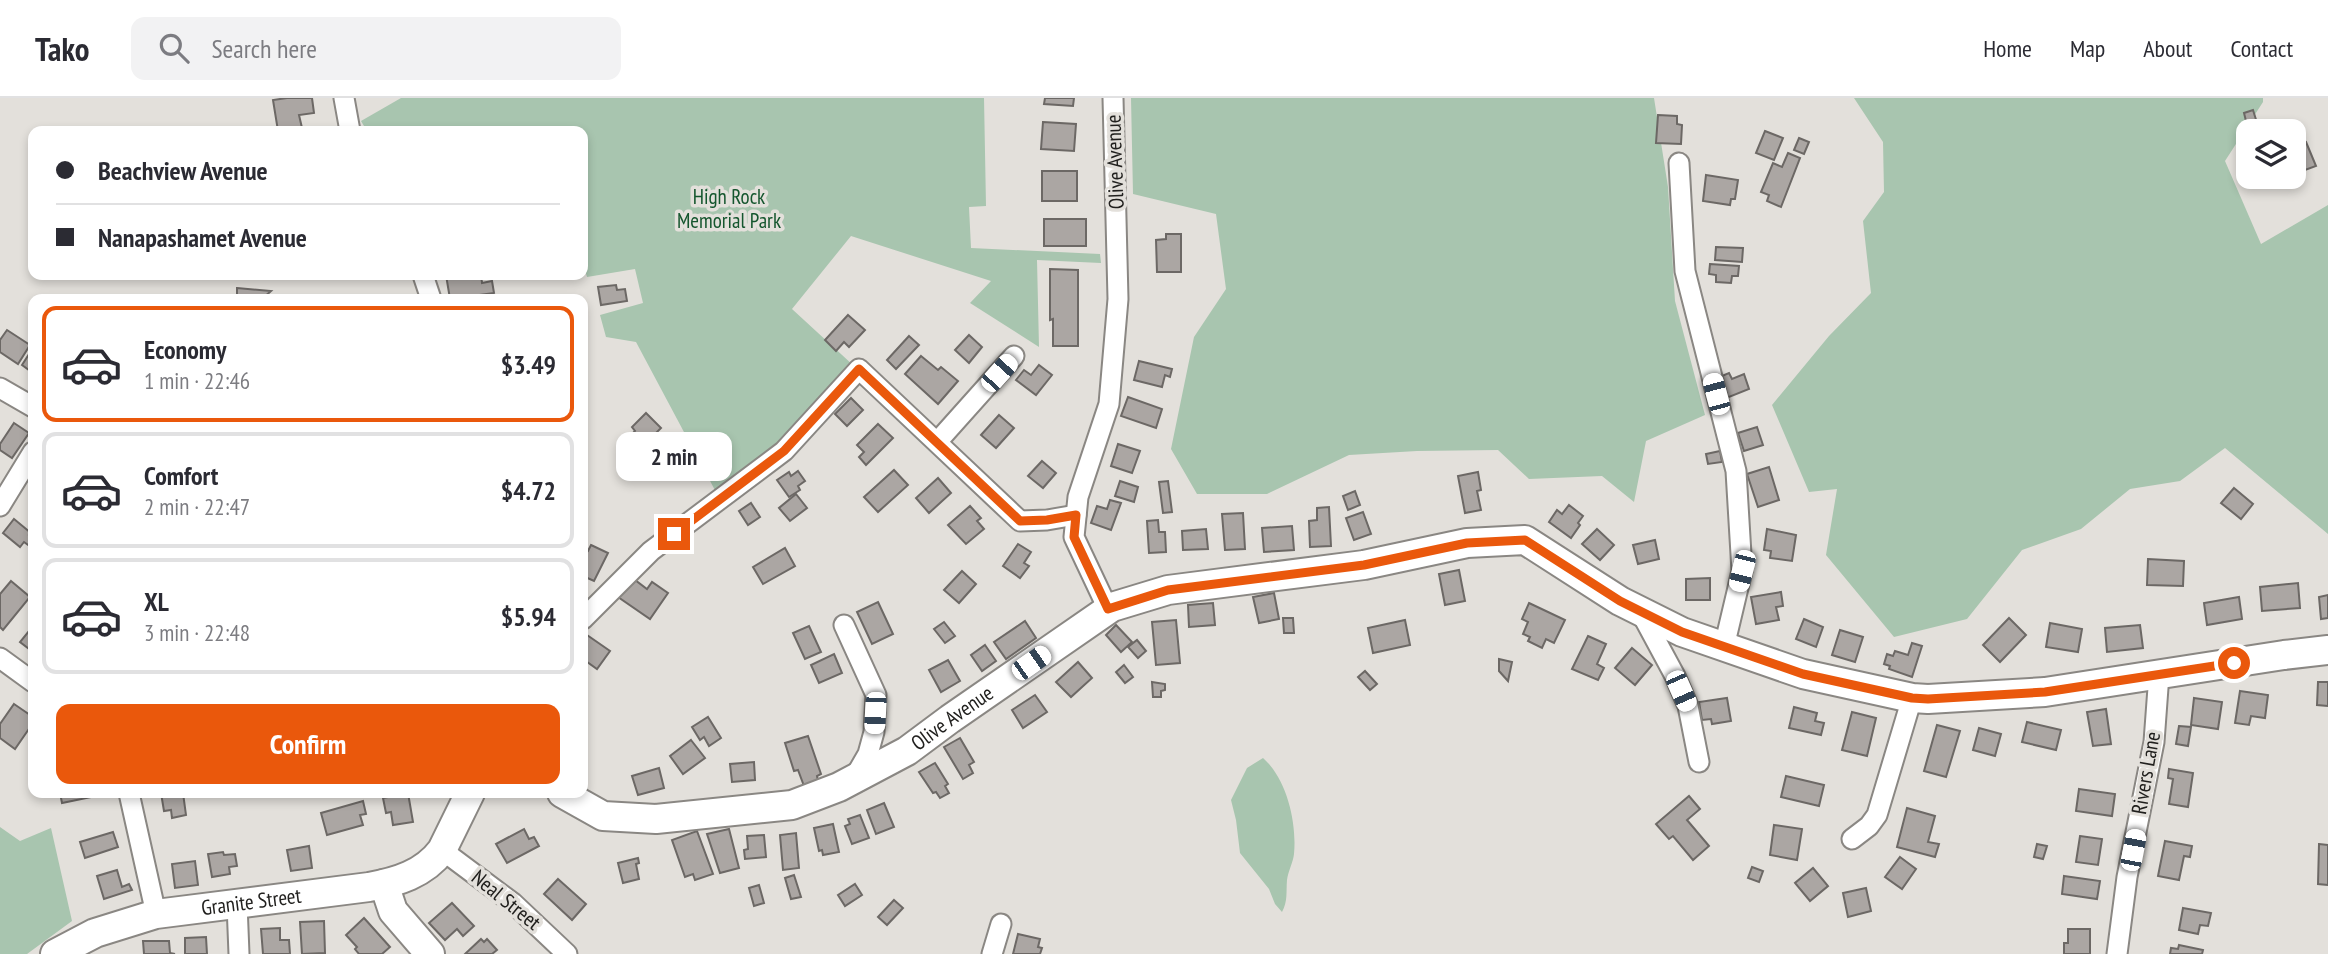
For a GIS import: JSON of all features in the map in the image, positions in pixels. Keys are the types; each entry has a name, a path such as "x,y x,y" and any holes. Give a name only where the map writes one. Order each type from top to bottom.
{"street":[{"path":"344,98 349,126"},
{"name":"Olive Avenue","path":"571,798 603,816 656,819 792,804 853,780 907,751 1108,609 1074,537 1078,497 1109,404 1118,299 1113,98"},
{"path":"1679,163 1685,271 1736,471 1742,571 1724,647"},
{"path":"938,441 1014,356"},
{"path":"588,614 651,551 784,451 859,369 1020,521 1076,515"},
{"path":"0,388 28,404"},
{"path":"0,506 28,462"},
{"path":"1108,609 1168,590 1364,565 1467,543 1525,540 1620,601 1682,632 1803,674 1912,698 2045,692 2328,650"},
{"path":"1640,611 1688,706 1699,762"},
{"path":"844,625 876,695 874,732 868,754 853,780"},
{"path":"0,658 28,678"},
{"name":"Rivers Lane","path":"2117,954 2127,877 2154,743 2159,674"},
{"path":"1852,839 1869,826 1877,815 1912,698"},
{"path":"130,798 156,914"},
{"path":"442,850 468,798"},
{"name":"Granite Street","path":"55,954 95,933 156,914 384,884 419,872 442,850"},
{"name":"Neal Street","path":"442,850 513,903 567,954"},
{"path":"384,884 398,918 430,954"},
{"path":"237,904 239,954"},
{"path":"992,954 1001,924"}],"green space":[{"name":"High Rock Memorial Park","path":"401,98 984,98 986,206 969,207 971,248 1100,254 1101,263 1037,260 1039,347 970,303 991,281 851,236 792,309 854,366 776,447 717,494 636,342 606,337 600,315 643,303 635,269 588,277 588,126 364,126 361,121"},
{"path":"1131,98 1654,98 1668,187 1675,301 1705,415 1646,441 1634,502 1602,476 1529,479 1498,450 1349,455 1267,494 1197,494 1171,449 1194,337 1226,289 1216,214 1133,194"},
{"path":"1854,98 2263,98 2252,119 2236,119 2236,144 2225,161 2261,244 2328,205 2328,534 2225,448 2180,481 2130,489 2081,529 2022,550 1967,619 1894,637 1826,555 1837,489 1809,492 1772,405 1829,336 1871,293 1863,221 1884,192 1883,142"},
{"path":"1263,758 1284,789 1294,829 1294,854 1282,912 1275,904 1269,889 1240,853 1231,800 1247,768"},
{"path":"0,827 20,841 51,828 72,921 27,954 0,954"}],"building":[{"path":"312,98 314,113 299,115 302,126 277,126 273,100"},
{"path":"1045,98 1074,98 1073,106 1044,104"},
{"path":"2253,110 2256,119 2246,119 2244,113"},
{"path":"1658,115 1677,116 1677,124 1682,125 1681,144 1656,143"},
{"path":"1043,122 1076,124 1074,151 1041,149"},
{"path":"1765,131 1783,138 1774,160 1756,153"},
{"path":"1799,138 1809,142 1804,154 1794,150"},
{"path":"2306,142 2316,166 2306,170"},
{"path":"1788,153 1800,158 1781,207 1767,201 1769,195 1761,192 1773,163 1782,167"},
{"path":"1042,171 1077,171 1077,201 1042,201"},
{"path":"1706,175 1738,180 1735,199 1731,199 1730,205 1703,201"},
{"path":"1044,219 1086,219 1086,246 1044,246"},
{"path":"1166,234 1181,234 1181,272 1157,272 1156,240 1166,239"},
{"path":"1716,247 1743,248 1742,262 1715,260"},
{"path":"1710,264 1739,266 1738,276 1732,276 1731,283 1716,282 1716,275 1709,274"},
{"path":"1050,269 1078,270 1078,346 1053,346"},
{"path":"447,280 482,280 482,283 492,281 494,293 487,294 449,294"},
{"path":"616,285 617,290 625,289 627,301 601,305 598,287"},
{"path":"237,288 271,291 268,294 237,294"},
{"path":"848,315 865,330 849,347 844,342 836,351 825,340"},
{"path":"7,330 28,344 18,364 0,352 0,340"},
{"path":"969,335 982,347 969,363 955,350"},
{"path":"909,336 919,345 896,369 887,360"},
{"path":"28,356 28,369 22,365"},
{"path":"921,356 958,381 938,404 905,374"},
{"path":"1139,361 1172,369 1170,377 1165,375 1162,387 1134,380"},
{"path":"1039,365 1052,375 1036,395 1016,380 1024,370 1031,375"},
{"path":"1729,373 1732,379 1744,374 1749,389 1724,399 1717,378"},
{"path":"1128,397 1162,409 1156,428 1121,416"},
{"path":"851,398 863,410 847,426 835,414"},
{"path":"646,413 661,428 657,432 662,437 637,462 621,445 635,431 632,427"},
{"path":"999,415 1014,428 996,448 981,435"},
{"path":"14,423 28,432 12,458 0,450 0,444"},
{"path":"878,424 893,438 866,465 859,457 864,452 857,445"},
{"path":"1757,427 1763,445 1744,451 1738,433"},
{"path":"1118,444 1140,451 1132,473 1111,466"},
{"path":"1720,451 1722,462 1708,464 1706,454"},
{"path":"1042,461 1056,473 1043,488 1028,476"},
{"path":"1769,467 1779,500 1758,507 1747,474"},
{"path":"894,470 908,485 878,512 864,497"},
{"path":"798,471 805,481 798,486 800,490 789,497 777,480 789,472 791,476"},
{"path":"1478,472 1481,490 1477,491 1481,510 1465,513 1458,476"},
{"path":"938,478 951,493 929,513 916,498"},
{"path":"1120,481 1138,487 1134,502 1115,496"},
{"path":"1168,481 1172,512 1163,513 1159,482"},
{"path":"2234,488 2253,504 2241,519 2221,503"},
{"path":"1355,491 1360,505 1348,510 1343,496"},
{"path":"796,494 807,508 790,521 779,508"},
{"path":"1110,500 1121,503 1111,530 1091,523 1097,506 1107,509"},
{"path":"751,503 760,517 748,525 739,511"},
{"path":"1569,505 1583,516 1571,538 1549,522 1557,510 1562,514"},
{"path":"970,506 981,518 977,521 984,529 966,544 948,525"},
{"path":"1329,507 1331,546 1310,547 1309,521 1317,520 1317,508"},
{"path":"1363,512 1371,534 1354,540 1346,518"},
{"path":"1243,513 1245,549 1225,550 1222,514"},
{"path":"14,519 28,531 28,545 24,542 20,547 3,533"},
{"path":"1158,520 1159,532 1165,532 1166,552 1149,553 1147,521"},
{"path":"1292,526 1294,550 1264,552 1262,528"},
{"path":"1206,529 1208,549 1183,550 1182,531"},
{"path":"1597,529 1614,545 1600,560 1582,544"},
{"path":"1767,529 1796,535 1792,561 1770,558 1771,551 1764,550"},
{"path":"1655,540 1659,559 1638,564 1633,545"},
{"path":"1018,544 1031,552 1024,563 1029,566 1020,578 1003,566"},
{"path":"591,545 608,553 594,581 588,578 588,551"},
{"path":"785,548 795,566 763,584 753,567"},
{"path":"2148,559 2184,561 2183,586 2147,585"},
{"path":"1459,570 1465,601 1445,605 1439,574"},
{"path":"962,571 976,584 959,603 944,590"},
{"path":"1710,578 1710,600 1686,600 1686,579"},
{"path":"629,580 633,583 635,580 647,589 652,582 668,593 650,619 618,597"},
{"path":"11,581 28,595 28,599 3,630 0,627 0,594"},
{"path":"2298,583 2300,608 2262,611 2260,587"},
{"path":"1781,592 1783,606 1776,607 1779,620 1756,624 1751,597"},
{"path":"1274,593 1279,619 1259,623 1253,597"},
{"path":"2328,595 2328,618 2321,619 2319,597"},
{"path":"2239,597 2242,619 2207,625 2204,603"},
{"path":"878,602 893,634 872,644 857,612"},
{"path":"1213,603 1215,625 1189,627 1188,605"},
{"path":"1529,603 1565,620 1554,643 1546,639 1542,648 1528,641 1530,637 1523,634 1528,622 1522,619"},
{"path":"1283,618 1293,618 1294,633 1284,633"},
{"path":"2009,618 2026,635 2000,662 1983,645"},
{"path":"1804,619 1823,627 1816,647 1796,639"},
{"path":"1176,620 1180,663 1156,665 1152,622"},
{"path":"1405,620 1410,645 1373,653 1368,628"},
{"path":"1025,621 1036,638 1006,659 994,642"},
{"path":"944,622 955,636 945,643 934,629"},
{"path":"2050,623 2082,629 2078,652 2046,647"},
{"path":"1116,625 1132,642 1121,652 1106,635"},
{"path":"2140,625 2143,648 2107,652 2105,628"},
{"path":"809,626 821,652 805,659 793,633"},
{"path":"1840,630 1863,637 1855,662 1832,655"},
{"path":"28,632 28,648 20,642"},
{"path":"588,636 610,651 597,669 588,663"},
{"path":"1588,636 1606,644 1597,664 1604,668 1598,680 1572,669"},
{"path":"1137,640 1146,651 1138,658 1128,647"},
{"path":"1912,643 1922,646 1912,677 1889,669 1890,666 1884,664 1887,654 1893,656 1895,651 1908,655"},
{"path":"985,645 996,661 982,671 971,655"},
{"path":"1632,648 1652,665 1635,685 1615,668"},
{"path":"834,654 842,673 819,683 811,665"},
{"path":"1499,659 1512,662 1508,681 1499,671"},
{"path":"948,660 960,681 941,692 929,670"},
{"path":"1078,662 1092,678 1071,697 1056,682"},
{"path":"1124,665 1133,677 1125,683 1116,672"},
{"path":"1365,671 1377,684 1370,690 1358,677"},
{"path":"1152,682 1165,684 1161,697 1153,697"},
{"path":"2318,682 2328,682 2328,706 2317,705"},
{"path":"2240,691 2268,695 2265,718 2251,716 2249,725 2235,723"},
{"path":"1035,695 1047,712 1023,728 1012,710"},
{"path":"1727,698 1731,721 1712,724 1711,719 1702,720 1699,702"},
{"path":"2194,698 2222,702 2218,729 2191,725"},
{"path":"14,704 28,714 28,730 15,749 0,738 0,724"},
{"path":"1794,707 1817,713 1815,721 1824,723 1821,735 1789,728"},
{"path":"2106,709 2111,744 2093,746 2087,712"},
{"path":"1852,712 1876,718 1867,756 1842,750"},
{"path":"708,717 721,738 709,746 704,737 700,740 692,727"},
{"path":"2027,722 2061,730 2056,750 2022,742"},
{"path":"1937,725 1960,731 1946,777 1924,771"},
{"path":"2179,726 2191,727 2188,746 2176,744"},
{"path":"1979,728 2001,734 1995,756 1973,750"},
{"path":"808,736 821,774 817,776 818,781 804,786 798,770 794,771 785,743"},
{"path":"960,738 974,762 969,765 973,773 963,779 944,747"},
{"path":"691,740 705,758 683,774 670,756"},
{"path":"754,762 755,780 732,782 730,764"},
{"path":"935,763 948,784 945,786 949,793 940,798 936,792 933,793 919,772"},
{"path":"659,768 664,788 638,795 632,776"},
{"path":"2169,769 2193,773 2188,807 2169,804 2173,779 2168,778"},
{"path":"1786,776 1824,785 1819,806 1781,797"},
{"path":"2079,789 2115,794 2112,816 2076,811"},
{"path":"1689,796 1700,809 1687,820 1709,846 1693,860 1673,836 1669,839 1656,824"},
{"path":"61,798 86,798 62,803"},
{"path":"162,798 184,798 186,815 172,818 171,810 164,811"},
{"path":"383,798 409,798 413,822 393,825 391,812 386,813"},
{"path":"363,801 366,814 360,815 363,825 327,835 321,813"},
{"path":"884,803 894,827 876,834 867,810"},
{"path":"1907,808 1935,816 1928,842 1939,844 1935,857 1897,847"},
{"path":"860,815 869,838 852,844 845,826 850,824 848,819"},
{"path":"833,824 839,852 823,855 822,850 819,851 814,828"},
{"path":"1774,825 1802,829 1797,860 1770,855"},
{"path":"524,829 529,839 534,837 539,846 507,863 496,844"},
{"path":"729,829 739,868 720,873 707,834"},
{"path":"697,831 713,874 695,880 693,874 685,877 672,840"},
{"path":"113,832 118,847 85,858 80,842"},
{"path":"796,833 799,868 783,870 780,835"},
{"path":"764,835 766,857 745,859 744,850 748,849 747,836"},
{"path":"2080,836 2102,839 2098,865 2076,862"},
{"path":"2165,841 2192,846 2190,857 2184,856 2179,880 2158,876"},
{"path":"2037,844 2047,846 2043,859 2034,857"},
{"path":"2319,844 2328,845 2328,885 2318,884"},
{"path":"309,846 312,868 291,871 287,850"},
{"path":"223,852 224,855 235,854 237,866 229,867 230,874 212,877 208,854"},
{"path":"1900,857 1916,869 1902,889 1885,877"},
{"path":"638,858 639,863 636,864 639,879 623,883 618,863"},
{"path":"195,861 198,885 175,888 172,864"},
{"path":"1752,867 1763,871 1759,882 1748,878"},
{"path":"1813,868 1828,886 1810,901 1795,883"},
{"path":"117,870 122,887 129,884 132,890 104,899 97,876"},
{"path":"794,875 801,897 791,899 785,878"},
{"path":"2064,876 2100,881 2097,899 2062,894"},
{"path":"558,879 586,904 572,920 544,894"},
{"path":"855,884 862,895 845,906 838,895"},
{"path":"759,885 764,903 754,906 749,888"},
{"path":"1866,888 1871,911 1848,917 1843,893"},
{"path":"894,900 903,908 887,925 878,917"},
{"path":"452,903 474,926 463,936 457,929 445,940 429,923"},
{"path":"2183,908 2211,913 2208,926 2200,925 2198,934 2179,930"},
{"path":"364,918 390,947 382,954 359,954 355,949 357,947 346,935"},
{"path":"324,921 325,953 302,954 300,922"},
{"path":"280,928 280,940 289,940 290,954 263,954 261,929"},
{"path":"2068,929 2090,929 2090,954 2064,954 2064,943 2068,943"},
{"path":"1018,934 1040,939 1040,954 1013,954"},
{"path":"206,937 207,954 185,954 185,938"},
{"path":"481,939 484,942 487,939 497,950 492,954 465,954"},
{"path":"143,941 169,941 170,953 175,954 144,954"},
{"path":"2179,945 2203,950 2202,954 2170,954 2171,948 2178,949"}],"route":[{"path":"674,534 784,451 859,369 1020,521 1076,515 1074,537 1108,609 1168,590 1364,565 1467,543 1525,540 1620,601 1682,632 1803,674 1912,698 2045,692 2234,663"}]}
